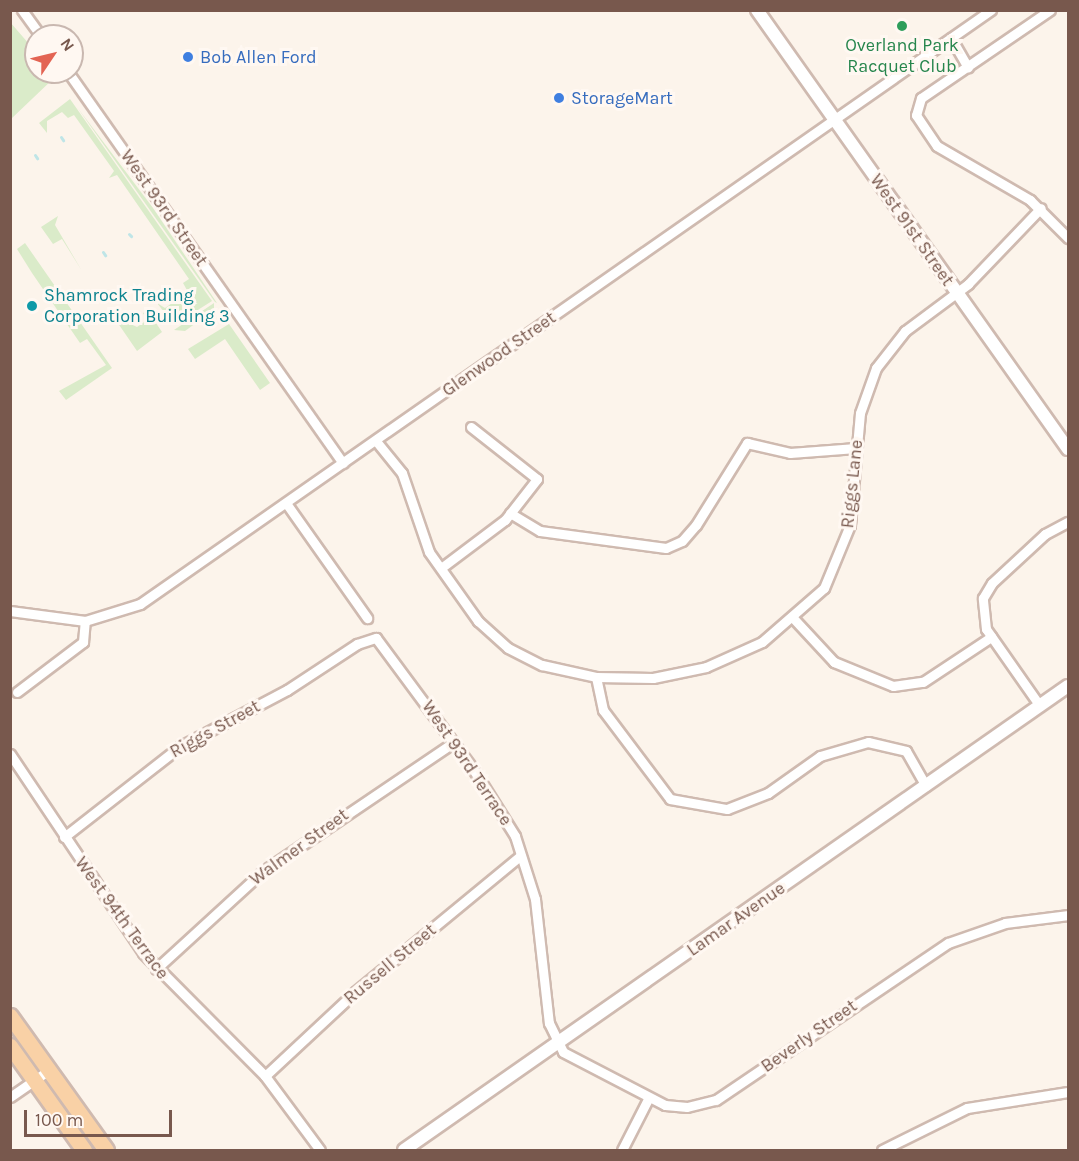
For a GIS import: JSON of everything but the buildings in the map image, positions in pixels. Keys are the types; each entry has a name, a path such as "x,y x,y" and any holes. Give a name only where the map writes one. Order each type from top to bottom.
{"main road":[{"path":"10,1016 106,1150"},
{"path":"10,1046 84,1150"}],"street":[{"path":"22,10 32,24"},
{"name":"West 91st Street","path":"757,10 1068,449"},
{"name":"Glenwood Street","path":"85,621 140,604 991,10"},
{"path":"1050,10 921,98 918,121 942,150 1041,208 1068,238"},
{"path":"951,38 968,67"},
{"name":"West 93rd Street","path":"76,84 343,463"},
{"name":"Riggs Lane","path":"376,441 402,473 419,533 441,568 478,621 508,648 542,665 596,678 653,678 706,668 762,642 794,619 824,588 844,549 860,413 876,368 906,331 956,292 1041,208"},
{"path":"441,568 510,513 537,479 532,469 471,427"},
{"path":"510,513 540,531 666,548 682,541 696,525 747,443 790,453 856,448"},
{"path":"286,503 367,618"},
{"path":"1040,706 991,637 981,615 984,593 1045,534 1068,522"},
{"path":"10,610 85,621 83,642 16,692"},
{"path":"794,619 834,662 893,686 923,681 991,637"},
{"name":"West 93rd Terrace","path":"376,638 502,809 532,884 549,1023 557,1042"},
{"name":"Riggs Street","path":"64,837 179,747 376,638"},
{"path":"596,678 603,710 670,799 727,809 768,793 819,756 868,742 906,751 926,786"},
{"name":"Lamar Avenue","path":"404,1150 1068,687"},
{"name":"Walmer Street","path":"156,969 267,868 454,742"},
{"name":"West 94th Terrace","path":"10,754 64,837 156,969 265,1076 320,1150"},
{"name":"Russell Street","path":"265,1076 355,992 520,856"},
{"name":"Beverly Street","path":"557,1042 574,1060 649,1097 677,1107 716,1100 948,943 1005,923 1068,915"},
{"path":"10,1097 49,1070"},
{"path":"882,1150 967,1108 1068,1092"},
{"path":"622,1150 649,1097"}],"green space":[{"path":"10,22 24,38 24,84 48,84 11,119"},
{"path":"70,99 212,301 174,325 157,303 165,308 188,292 183,283 189,279 117,175 109,178 114,171 74,115 68,118 62,112 47,121 47,133 39,123"},
{"path":"77,107 153,208 217,303 215,302"},
{"path":"58,216 55,225 82,271 62,239 53,244 41,227"},
{"path":"25,243 112,368 66,400 59,391 106,365 87,339 80,343 32,273 17,249"},
{"path":"214,303 214,310 185,331 174,330"},
{"path":"148,311 162,332 137,351 113,316 137,327 147,320 143,313"},
{"path":"229,324 270,383 260,390 225,339 195,359 188,349"}],"place":[{"name":"Overland Park Racquet Club","path":"902,26"},
{"name":"Bob Allen Ford","path":"188,57"},
{"name":"StorageMart","path":"559,98"},
{"name":"Shamrock Trading Corporation Building 3","path":"32,306"}]}
